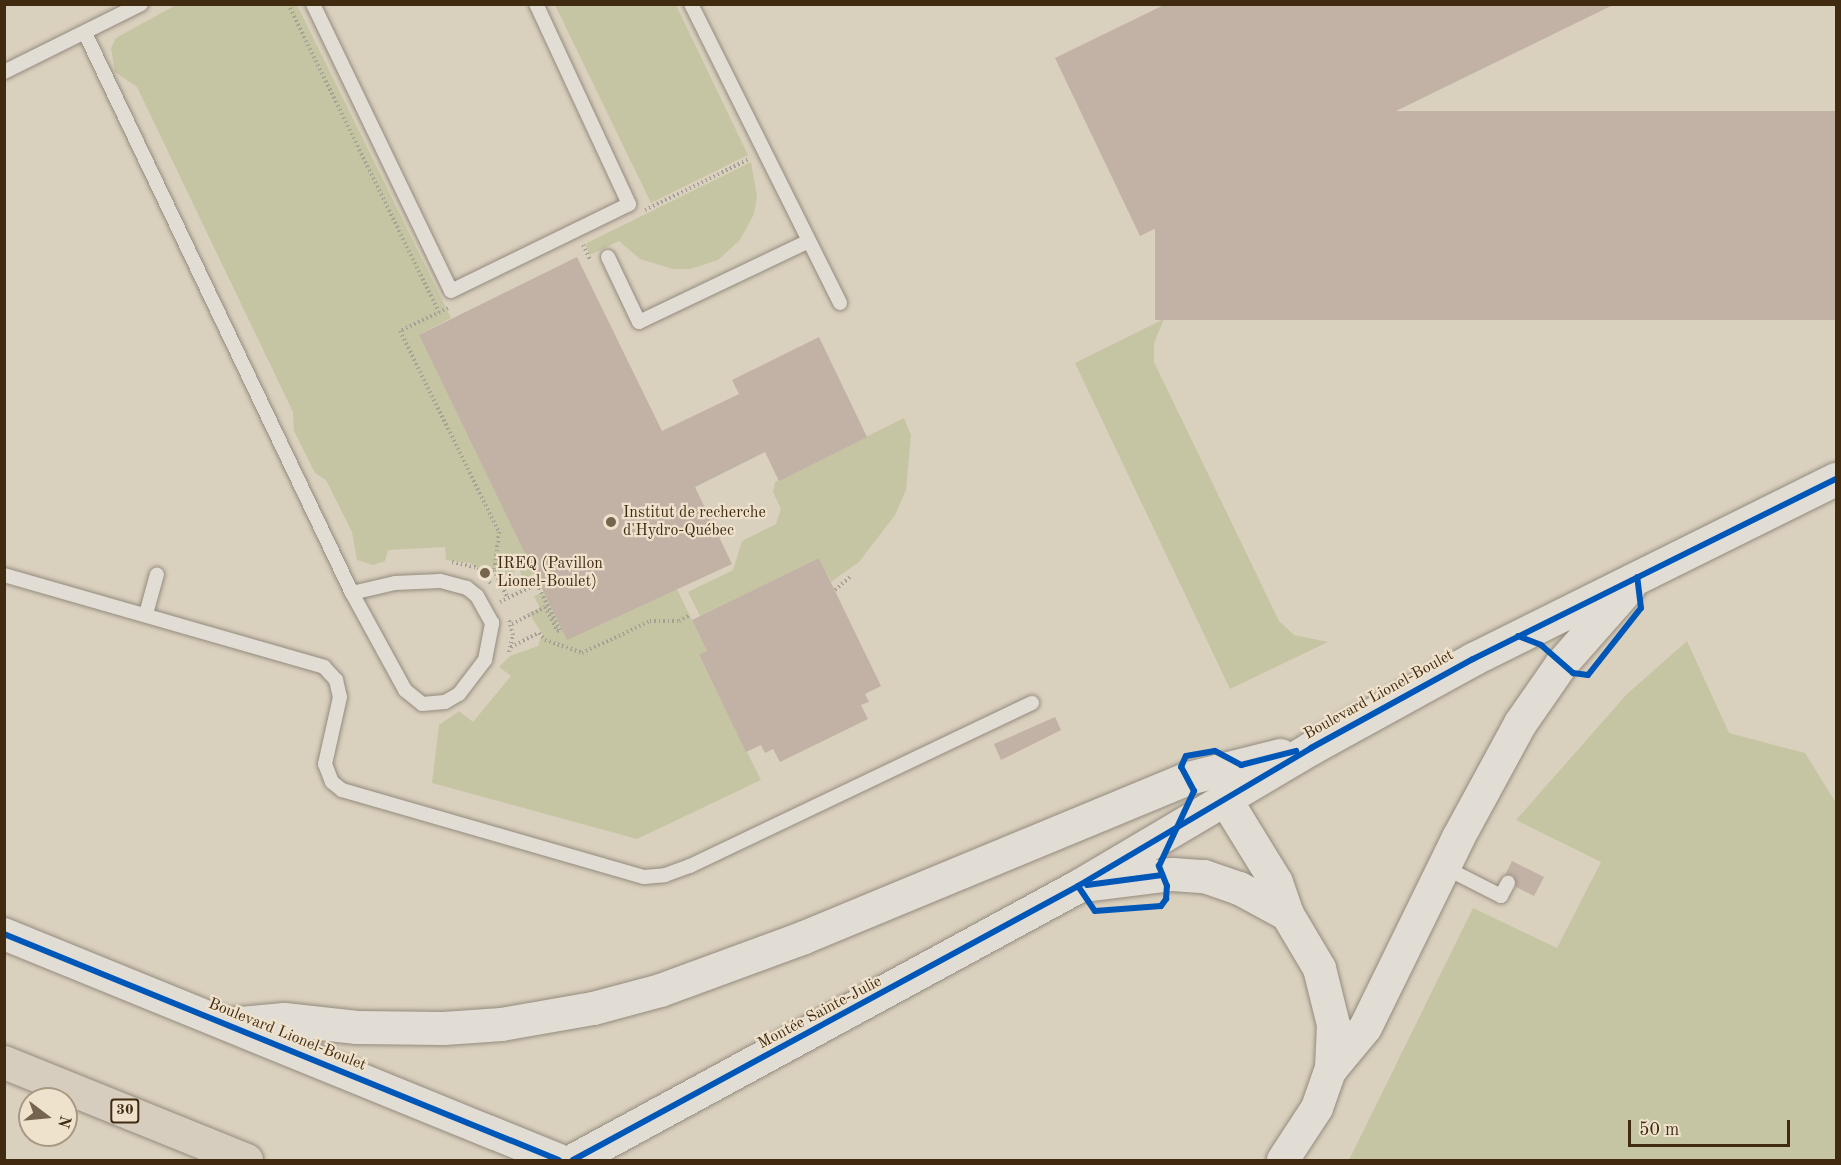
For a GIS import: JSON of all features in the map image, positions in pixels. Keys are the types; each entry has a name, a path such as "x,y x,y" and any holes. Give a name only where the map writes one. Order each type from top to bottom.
{"highway":[{"name":"30","path":"4,1062 246,1161"}],"main road":[{"name":"Boulevard Lionel-Boulet","path":"1225,800 1311,748 1473,658 1836,479"},
{"path":"1330,1068 1365,1028 1492,773 1541,690 1637,577"},
{"path":"228,1024 284,1019 357,1027 471,1027 593,1008 660,990 794,941 1188,778 1311,748"},
{"path":"1225,800 1276,882 1287,914 1313,956 1328,997 1333,1024 1330,1068"},
{"name":"Montée Sainte-Julie","path":"573,1161 1078,886 1225,800"},
{"path":"1078,886 1193,874 1227,883 1287,914"}],"street":[{"name":"Boulevard Lionel-Boulet","path":"4,934 559,1161"},
{"path":"1283,1161 1317,1108 1330,1068"}],"lane":[{"path":"4,72 141,4"},
{"path":"313,4 451,291 629,204 536,4"},
{"path":"691,4 840,303"},
{"path":"85,33 352,593 412,700 434,705 445,702 459,694 485,660 492,623 477,596 466,588 440,581 417,582 373,585 352,593"},
{"path":"608,257 639,322 809,241"},
{"path":"146,614 157,574"},
{"path":"4,575 146,614 329,670 339,685 340,697 325,764 332,782 342,790 644,877 690,866 1032,703"},
{"path":"1444,867 1514,903"},
{"path":"1501,896 1508,882"}],"path":[{"path":"288,4 439,312"},
{"path":"635,215 751,158"},
{"path":"572,246 584,240 593,265"},
{"path":"457,303 400,331 500,532 494,570 507,597"},
{"path":"835,590 851,576"},
{"path":"497,603 538,583 560,630 557,631 545,608 512,624"},
{"path":"511,646 539,633 544,640 582,653 650,621 680,621 690,615"}],"green space":[{"path":"176,5 297,5 451,318 419,335 535,573 523,579 519,569 500,578 491,567 483,571 470,563 446,560 445,547 388,550 385,561 373,565 357,560 352,532 326,480 315,473 294,431 293,412 137,87 115,72 111,48 116,38"},
{"path":"555,5 676,5 748,155 651,203"},
{"path":"751,162 757,196 754,214 740,240 718,260 690,269 673,269 640,259 619,241 590,255 585,244"},
{"path":"1164,319 1154,343 1154,362 1279,621 1294,635 1328,642 1230,689 1075,363"},
{"path":"904,418 911,435 906,490 895,515 859,562 831,582 819,558 700,616 688,592 733,570 742,541 776,524 781,509 773,492 775,482"},
{"path":"676,587 707,651 699,656 761,780 637,839 432,783 439,725 459,711 473,722 511,676 499,667 510,656 538,646 542,634 529,613 540,608 534,596 544,592"},
{"path":"1687,641 1729,733 1805,753 1836,803 1836,1160 1349,1160 1473,908 1557,948 1601,862 1516,820 1627,694"}],"building":[{"path":"1166,4 1615,4 1140,236 1055,58"},
{"path":"1155,111 1836,111 1836,320 1155,320"},
{"name":"Institut de recherche d'Hydro-Québec","path":"577,257 662,431 739,394 732,380 819,337 867,437 779,481 765,452 695,487 732,564 567,640 419,335"},
{"path":"819,558 881,686 865,694 869,702 861,705 868,719 780,762 773,749 765,753 761,745 746,752 699,655 707,651 692,620"},
{"path":"1055,717 1061,730 1001,760 994,744"},
{"path":"1512,861 1544,877 1534,896 1516,887 1513,875 1505,875"}],"cycle path":[{"path":"573,1160 1078,886 1311,748 1473,659 1836,479"},
{"path":"1518,636 1541,645 1573,673 1588,675 1641,608 1637,577"},
{"path":"1078,886 1095,911 1161,906 1166,899 1167,886 1159,866 1194,791 1181,767 1186,756 1215,751 1241,765 1296,751"},
{"path":"1087,885 1162,875"},
{"path":"4,934 559,1160"}],"place":[{"name":"Institut de recherche d'Hydro-Québec","path":"611,522"},
{"name":"IREQ (Pavillon Lionel-Boulet)","path":"485,573"}]}
